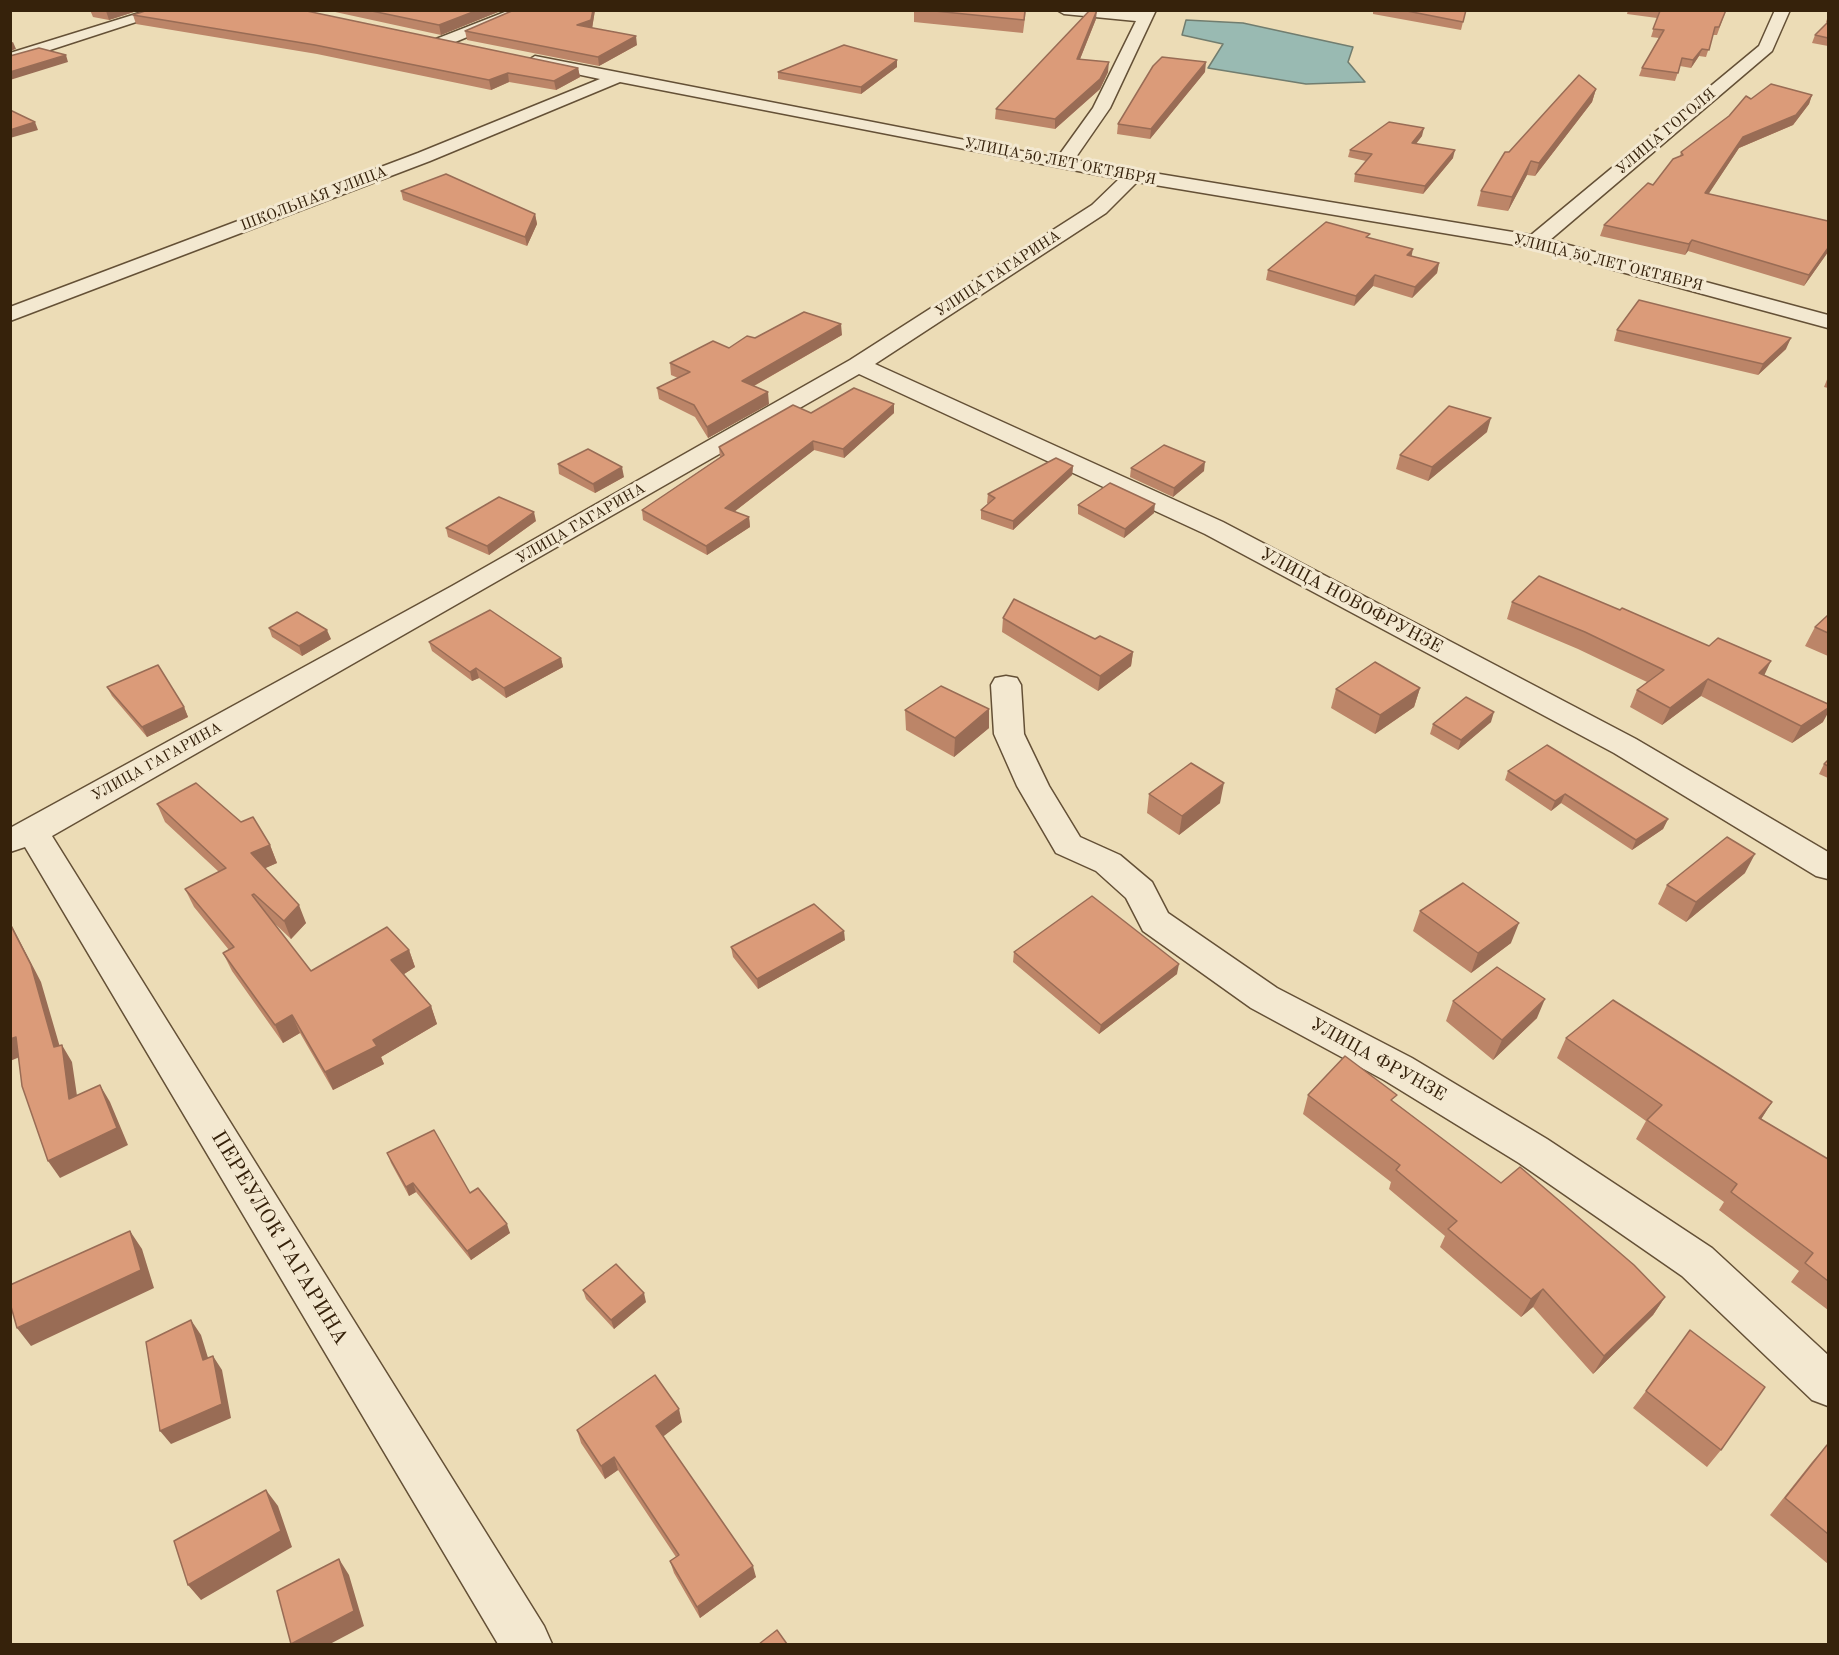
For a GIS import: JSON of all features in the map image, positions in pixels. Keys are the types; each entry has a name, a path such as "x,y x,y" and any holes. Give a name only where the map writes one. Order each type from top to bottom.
{"street":[{"path":"10,58 166,10"},
{"path":"477,49 436,40 525,10"},
{"path":"1062,164 1101,108 1147,14 1064,10"},
{"name":"УЛИЦА ГОГОЛЯ","path":"1535,242 1766,48 1783,10"},
{"name":"УЛИЦА 50 ЛЕТ ОКТЯБРЯ","path":"512,56 1131,177 1535,242 1828,322"},
{"name":"ШКОЛЬНАЯ УЛИЦА","path":"10,315 403,165 616,78"},
{"name":"УЛИЦА ГАГАРИНА","path":"22,836 462,592 858,365 1099,208 1131,177"},
{"name":"УЛИЦА НОВОФРУНЗЕ","path":"858,365 1214,528 1625,746 1828,867"},
{"name":"УЛИЦА ФРУНЗЕ","path":"1006,685 1009,734 1034,786 1068,845 1108,863 1140,891 1155,922 1264,998 1407,1074 1533,1151 1688,1255 1828,1385"},
{"name":"ПЕРЕУЛОК ГАГАРИНА","path":"22,836 526,1644"}],"water":[{"path":"1186,20 1243,23 1353,47 1348,62 1365,82 1306,84 1208,68 1223,44 1182,35"}],"building":[{"path":"148,10 302,10 578,68 554,81 508,73 489,80 315,45 133,15"},
{"path":"367,10 478,10 439,25"},
{"path":"514,10 593,10 591,20 577,25 636,36 598,57 465,31"},
{"path":"925,10 1025,10 1024,20"},
{"path":"1090,10 1097,10 1077,59 1109,62 1100,79 1055,119 996,109"},
{"path":"1402,10 1466,10 1463,22"},
{"path":"1657,10 1726,10 1719,27 1715,27 1709,50 1702,49 1693,60 1682,58 1678,73 1642,68 1664,30 1653,29 1660,11"},
{"path":"1828,22 1828,38 1815,35"},
{"path":"844,45 897,60 861,87 778,72"},
{"path":"39,48 66,55 10,72 10,56"},
{"path":"1162,57 1206,62 1151,129 1118,124 1153,66"},
{"path":"1579,75 1596,89 1539,163 1531,161 1512,197 1481,191 1505,152 1509,152"},
{"path":"1771,84 1812,95 1796,115 1743,137 1705,193 1828,221 1828,248 1809,275 1692,240 1689,244 1604,225 1648,183 1653,185 1673,159 1683,155 1681,152 1729,116 1746,96 1751,99"},
{"path":"10,110 35,122 10,130"},
{"path":"1389,122 1424,128 1412,143 1455,150 1425,186 1355,174 1372,154 1350,150"},
{"path":"446,174 535,214 525,237 401,191"},
{"path":"1326,222 1370,234 1366,237 1413,249 1407,255 1439,263 1415,287 1375,275 1356,296 1268,270"},
{"path":"1639,300 1791,338 1763,364 1617,330"},
{"path":"804,312 841,324 742,381 768,392 707,427 694,405 657,388 690,372 670,363 713,341 729,348 747,336 755,338"},
{"path":"854,388 894,404 843,449 813,441 725,508 749,517 706,546 642,510 724,455 719,447 793,405 811,413"},
{"path":"1449,406 1491,418 1432,467 1400,455"},
{"path":"1164,445 1205,462 1174,488 1131,468"},
{"path":"588,449 622,467 593,484 558,464"},
{"path":"1056,458 1073,466 1013,521 981,510 995,498 988,494"},
{"path":"1110,483 1155,504 1125,529 1078,505"},
{"path":"499,497 534,512 487,546 446,528"},
{"path":"1539,576 1620,610 1622,608 1709,646 1718,638 1771,661 1759,673 1828,704 1828,708 1801,726 1708,679 1670,708 1637,690 1664,670 1585,632 1512,602"},
{"path":"1014,599 1095,639 1100,636 1133,652 1100,676 1003,618"},
{"path":"490,610 561,658 504,688 476,668 470,672 429,642"},
{"path":"297,612 327,630 299,646 269,628"},
{"path":"1828,615 1828,633 1815,627"},
{"path":"1375,662 1420,688 1380,715 1336,689"},
{"path":"158,665 184,707 142,727 107,687"},
{"path":"941,686 989,709 955,738 905,710"},
{"path":"1466,697 1494,712 1461,740 1433,724"},
{"path":"1547,745 1668,819 1636,840 1565,794 1555,801 1508,771"},
{"path":"1191,763 1224,783 1182,816 1149,794"},
{"path":"196,783 241,822 253,817 270,845 251,853 299,905 284,921 254,894 252,895 311,971 387,927 409,950 391,960 431,1006 373,1040 377,1046 325,1072 292,1015 275,1025 223,953 234,947 185,889 226,868 157,804"},
{"path":"1727,837 1755,854 1696,902 1667,885"},
{"path":"1463,883 1519,923 1478,953 1420,911"},
{"path":"1092,896 1179,964 1101,1025 1014,952"},
{"path":"814,904 844,931 757,979 731,947"},
{"path":"10,924 31,965 54,1047 62,1045 69,1099 100,1085 117,1128 48,1161 22,1086 16,1037 10,1039"},
{"path":"1497,967 1545,999 1502,1040 1453,1001"},
{"path":"1613,1000 1772,1102 1759,1118 1828,1159 1828,1281 1805,1263 1813,1253 1731,1192 1737,1184 1647,1120 1662,1105 1566,1038"},
{"path":"1345,1056 1397,1095 1391,1100 1501,1183 1520,1167 1634,1265 1665,1297 1604,1356 1543,1289 1531,1299 1448,1229 1457,1221 1396,1170 1400,1165 1308,1095"},
{"path":"434,1130 470,1193 478,1188 507,1224 467,1251 413,1183 406,1187 387,1153"},
{"path":"130,1231 141,1270 17,1328 10,1303 10,1285"},
{"path":"616,1264 644,1293 611,1320 583,1290"},
{"path":"191,1320 203,1360 213,1356 222,1404 160,1431 146,1342"},
{"path":"1690,1330 1765,1387 1721,1450 1646,1391"},
{"path":"655,1375 679,1409 656,1426 753,1566 697,1607 670,1561 679,1555 614,1457 601,1466 577,1430"},
{"path":"1828,1446 1828,1534 1785,1498"},
{"path":"266,1490 281,1531 188,1585 174,1541"},
{"path":"339,1559 354,1611 291,1644 277,1591"},
{"path":"777,1630 787,1644 759,1644"}]}
